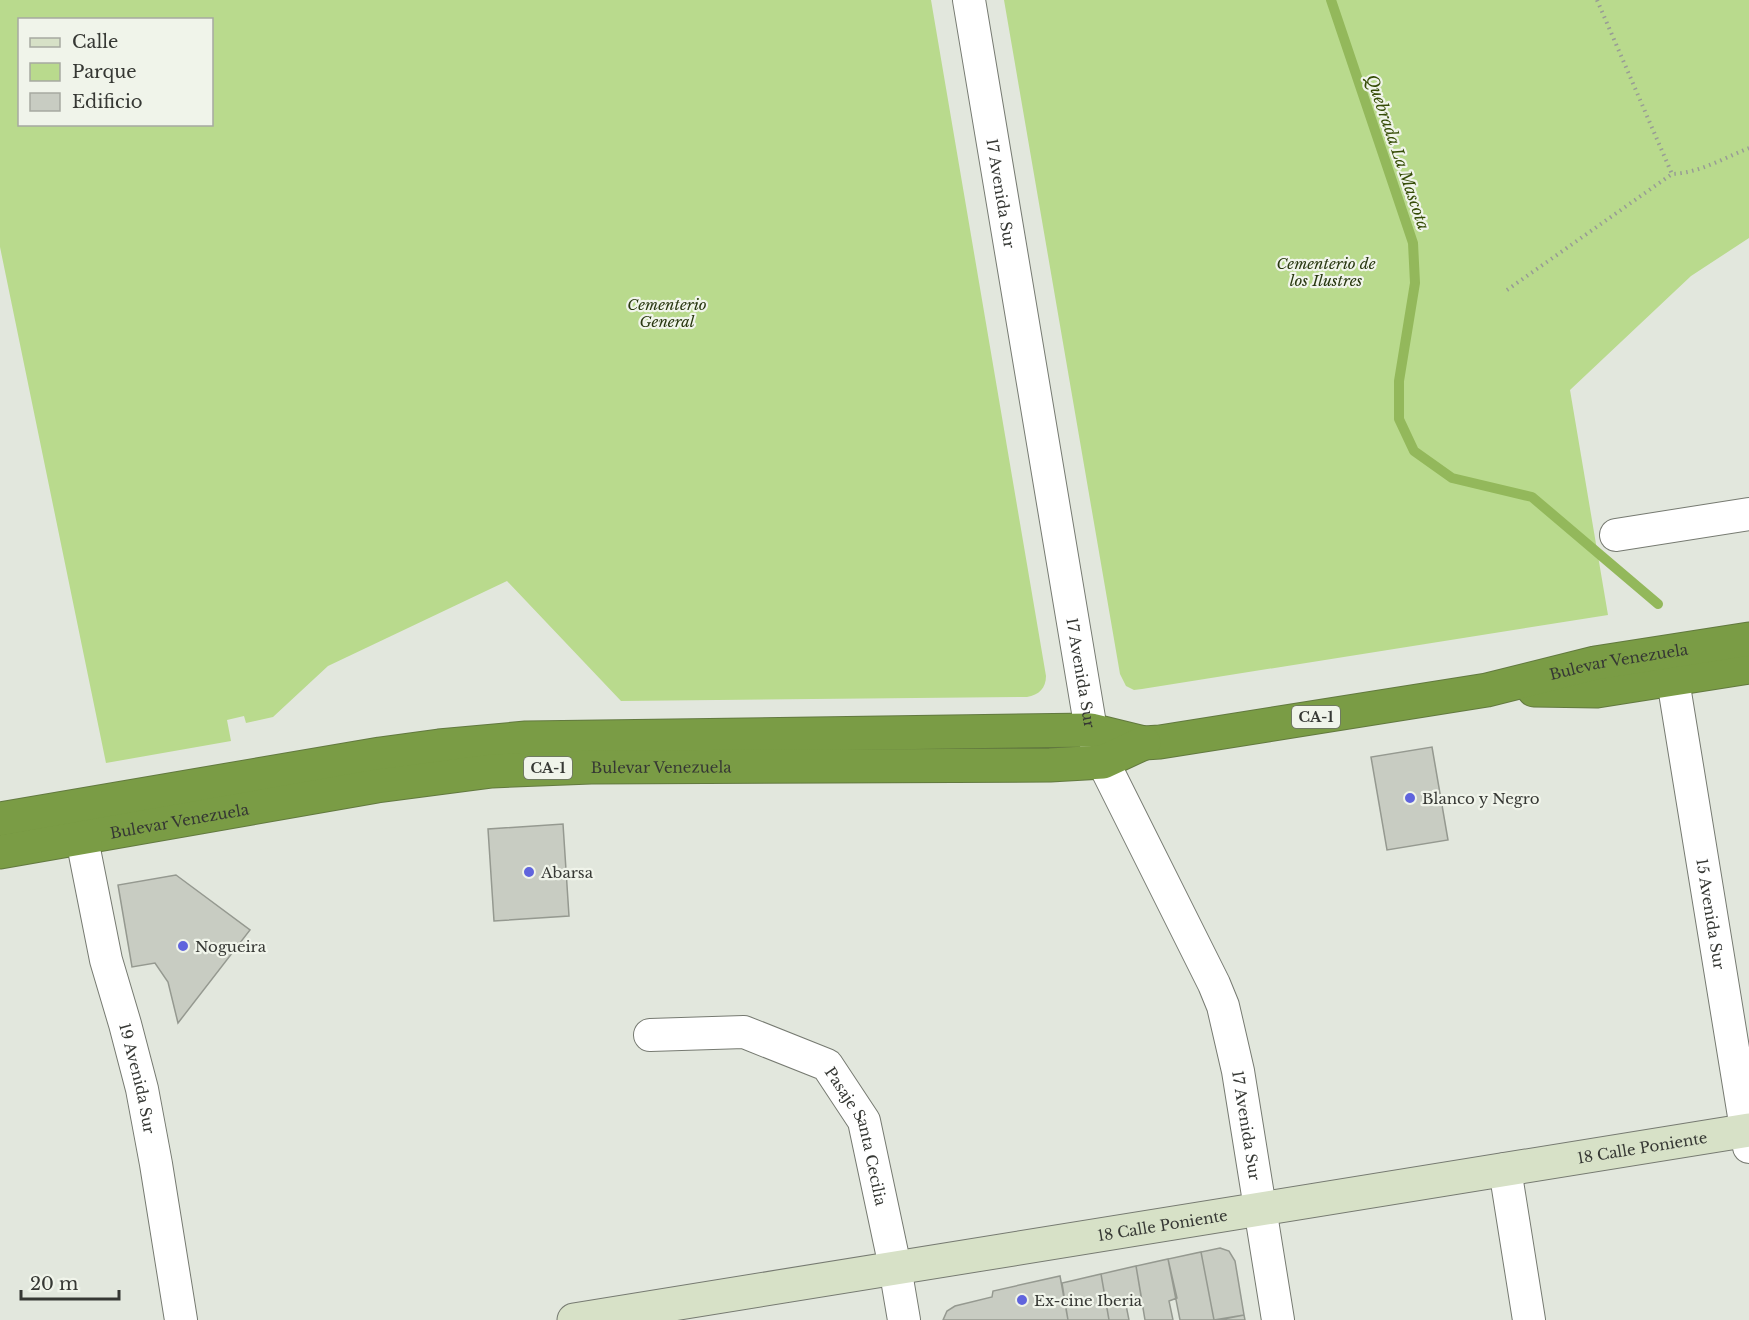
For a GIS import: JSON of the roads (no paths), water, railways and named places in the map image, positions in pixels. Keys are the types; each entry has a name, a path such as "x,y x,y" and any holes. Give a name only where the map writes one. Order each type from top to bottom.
{"highway":[{"name":"Bulevar Venezuela","path":"0,852 377,786 514,770 591,767 1050,765 1103,762 1144,743 1487,690 1595,663 1749,639"},
{"name":"Bulevar Venezuela","path":"1487,690 1597,691 1749,667"},
{"name":"Bulevar Venezuela","path":"0,819 310,765 485,741 548,738 1091,730 1144,743"}],"street":[{"name":"17 Avenida Sur","path":"969,0 1091,730 1103,762 1223,1005 1238,1071 1278,1320"},
{"path":"1616,535 1749,514"},
{"name":"15 Avenida Sur","path":"1673,680 1748,1136"},
{"name":"19 Avenida Sur","path":"82,838 106,960 142,1089 181,1320"},
{"name":"Pasaje Santa Cecilia","path":"650,1035 744,1032 827,1065 864,1121 896,1267 904,1320"},
{"name":"18 Calle Poniente","path":"574,1320 632,1315 896,1267 1505,1169 1748,1136"},
{"path":"1505,1169 1529,1320"}],"waterway":[{"name":"Quebrada La Mascota","path":"1331,0 1413,243 1415,283 1399,381 1399,419 1414,451 1452,478 1532,497 1658,604"}],"place":[{"name":"Blanco y Negro","path":"1410,798"},
{"name":"Abarsa","path":"529,872"},
{"name":"Nogueira","path":"183,946"},
{"name":"Ex-cine Iberia","path":"1022,1300"}],"park label":[{"name":"Cementerio de los Ilustres","path":"1326,272"},
{"name":"Cementerio General","path":"667,312"}]}
